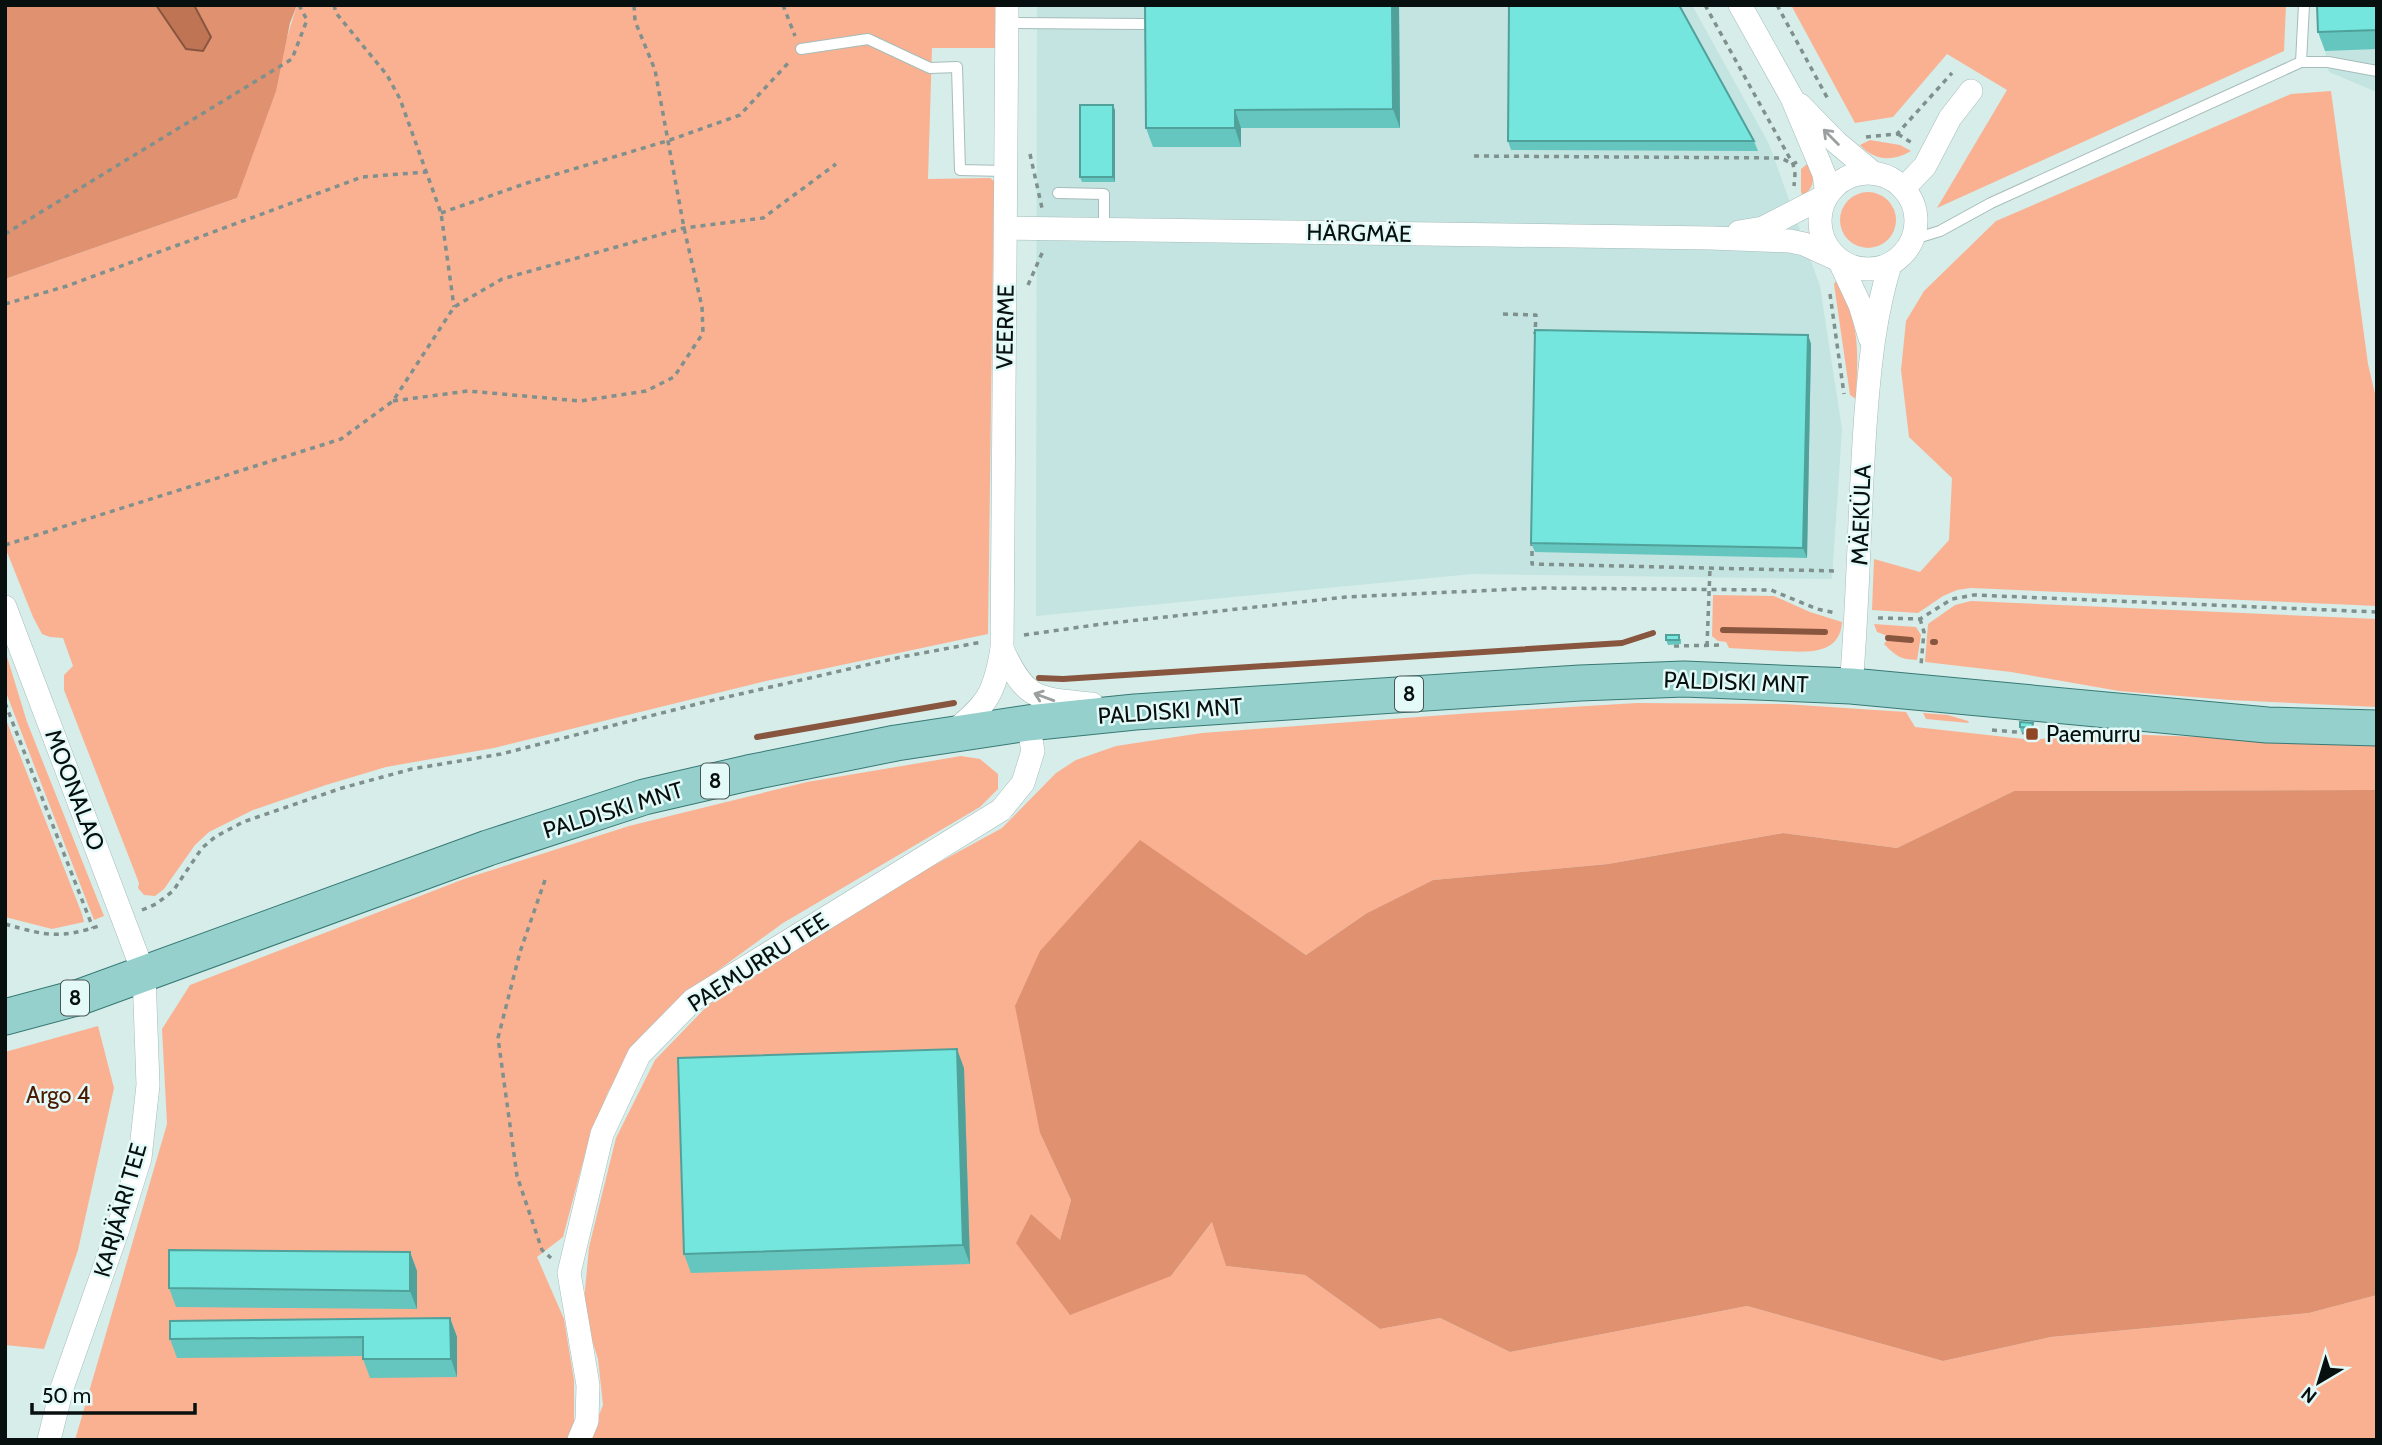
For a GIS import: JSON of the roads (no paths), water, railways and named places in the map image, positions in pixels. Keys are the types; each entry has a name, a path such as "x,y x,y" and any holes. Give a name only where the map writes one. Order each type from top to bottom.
{"main road":[{"name":"PALDISKI MNT","path":"5,1017 80,997 488,848 644,797 869,748 1028,723 1135,712 1580,683 1684,679 1851,686 2267,725 2377,728"}],"street":[{"path":"1740,5 1792,98 1824,174 1827,195"},
{"name":"VEERME","path":"948,736 986,703 995,683 1002,644 1007,14"},
{"path":"1904,188 1925,166 1950,118 1971,91"},
{"path":"1792,98 1836,142 1873,173"},
{"path":"1873,173 1890,177 1904,188 1914,204 1917,221 1914,239 1904,254 1890,265 1864,270 1839,260 1827,247 1821,230 1820,212 1827,195 1846,177 1873,173"},
{"name":"HÄRGMÄE","path":"1711,237 1763,228 1827,195"},
{"name":"HÄRGMÄE","path":"1006,228 1711,237 1790,241 1804,244 1839,260"},
{"name":"MÄEKÜLA","path":"1839,260 1860,305 1872,344"},
{"name":"MÄEKÜLA","path":"1851,686 1847,615 1872,344 1879,300 1890,265"},
{"name":"MOONALAO","path":"5,607 144,974"},
{"name":"VEERME","path":"1002,644 1014,675 1024,687 1040,698 1089,703 1135,712"},
{"name":"PAEMURRU TEE","path":"579,1440 587,1421 588,1385 569,1273 602,1134 639,1055 692,1000 1001,810 1023,782 1033,751 1028,723"},
{"name":"KARJÄÄRI TEE","path":"49,1440 62,1388 140,1158 148,1085 144,974"}],"lane":[{"path":"2301,62 2304,5"},
{"path":"1007,14 1143,24"},
{"path":"801,49 868,39 930,68 957,67 960,170 1005,171"},
{"path":"1914,239 1940,231 1991,203 2301,62 2328,62 2377,71"},
{"path":"1058,193 1104,194 1104,229"}],"waterway":[{"path":"1723,630 1825,632"},
{"path":"1039,678 1063,679 1622,643 1653,633"},
{"path":"1888,638 1911,640"},
{"path":"757,737 954,703"}],"place":[{"name":"Paemurru","path":"2032,734"}],"park label":[{"name":"Argo 4","path":"58,1095"}]}
